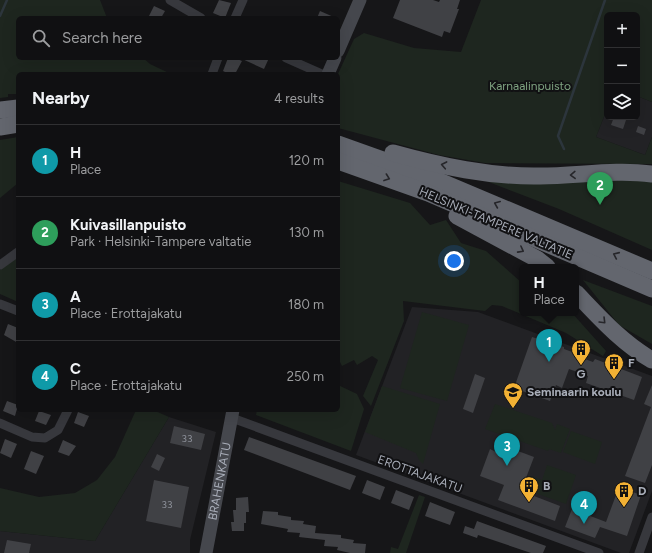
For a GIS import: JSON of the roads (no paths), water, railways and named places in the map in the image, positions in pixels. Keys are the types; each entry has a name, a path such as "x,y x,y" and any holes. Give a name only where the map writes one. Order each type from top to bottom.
{"highway":[{"path":"0,110 16,108"},
{"path":"0,127 16,124"},
{"path":"340,143 375,148 446,166 507,175 538,176 626,172 652,174"},
{"name":"HELSINKI-TAMPERE VALTATIE","path":"340,144 425,175 652,271"},
{"name":"HELSINKI-TAMPERE VALTATIE","path":"340,162 428,193 652,289"},
{"path":"428,193 457,216 537,259 543,264"},
{"path":"579,296 617,334 638,352 652,360"}],"main road":[{"path":"340,45 360,0"},
{"path":"329,72 334,60"},
{"name":"BRAHENKATU","path":"206,553 208,536 233,414"}],"street":[{"path":"170,0 198,16"},
{"path":"236,16 243,0"},
{"path":"213,72 217,60"},
{"path":"290,60 318,72"},
{"path":"0,265 16,253"},
{"path":"0,304 16,311"},
{"path":"0,423 32,437 45,438 58,430 67,412"},
{"name":"EROTTAJAKATU","path":"233,414 599,553"},
{"path":"639,553 652,517"}],"waterway":[{"path":"0,16 7,0"},
{"path":"564,149 558,136 605,0"}],"place":[{"name":"Kuivasillanpuisto","path":"600,205"},
{"name":"H","path":"549,362"},
{"name":"G","path":"581,366"},
{"name":"F","path":"614,380"},
{"name":"Seminaarin koulu","path":"513,409"},
{"name":"A","path":"507,466"},
{"name":"B","path":"529,503"},
{"name":"D","path":"624,508"},
{"name":"C","path":"584,524"}],"park label":[{"name":"Karnaalinpuisto","path":"530,86"}]}
